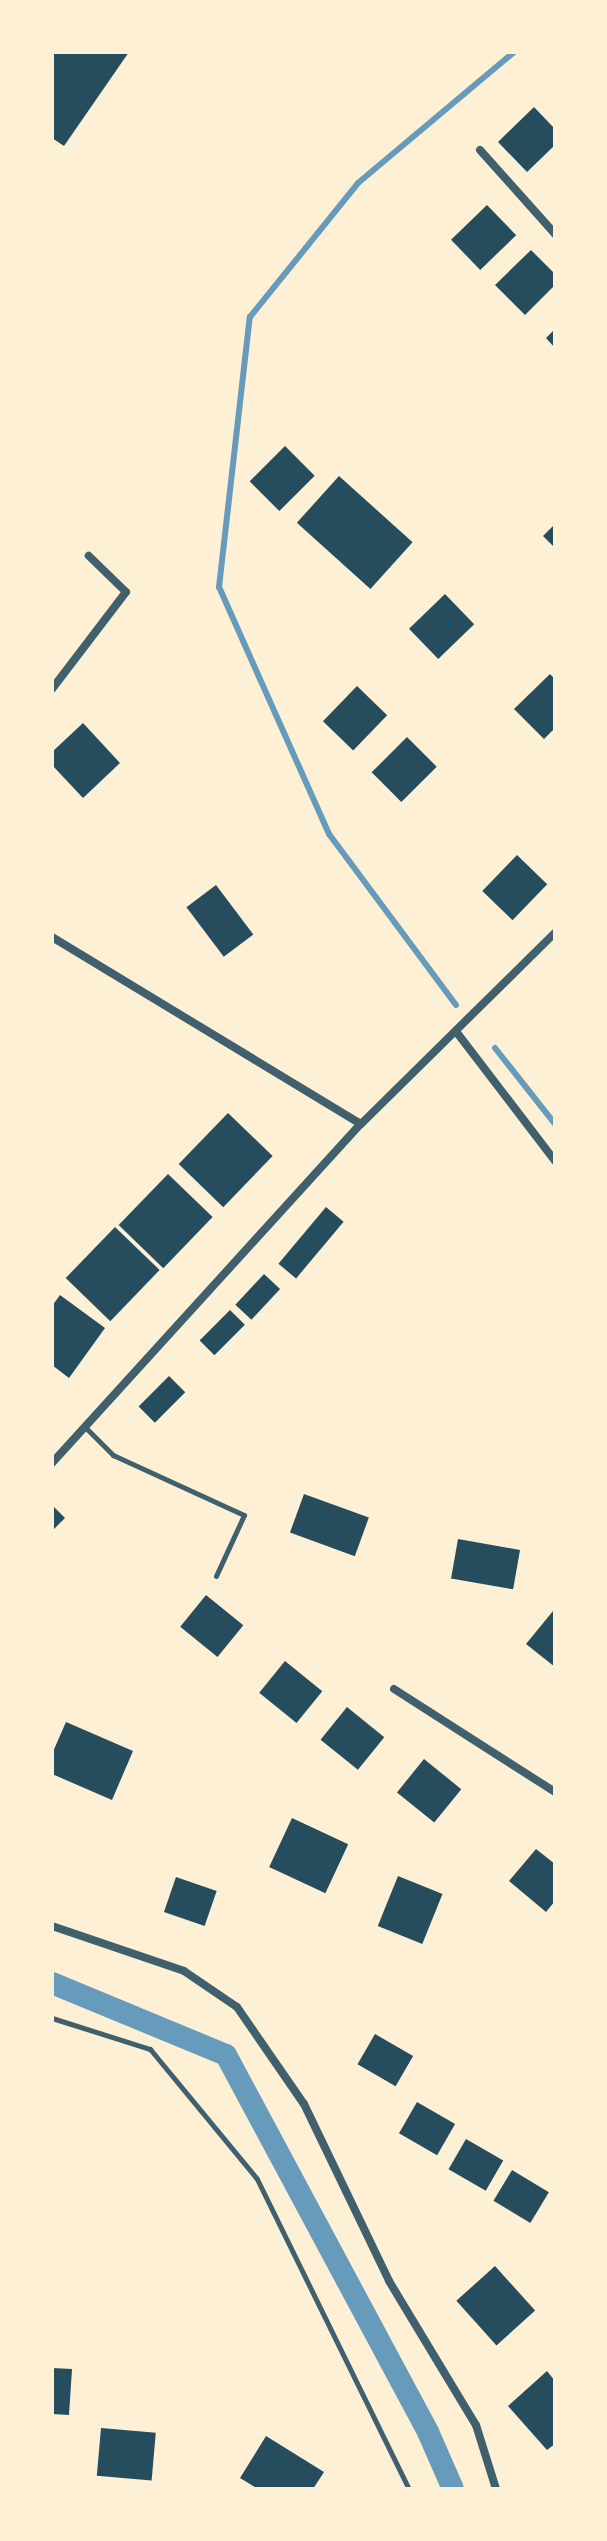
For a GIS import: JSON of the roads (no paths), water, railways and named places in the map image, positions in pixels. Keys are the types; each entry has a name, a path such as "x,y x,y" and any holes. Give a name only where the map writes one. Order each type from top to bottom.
{"street":[{"path":"480,150 555,234"},
{"path":"52,689 126,592 89,556"},
{"path":"52,1463 361,1124 458,1034 555,933"},
{"path":"52,937 361,1124"},
{"path":"458,1034 555,1161"},
{"path":"394,1689 555,1792"},
{"path":"52,1926 184,1971 237,2007 304,2104 389,2281 476,2425 496,2489"}],"lane":[{"path":"85,1427 113,1455 244,1515 216,1576"},
{"path":"52,2018 150,2049 257,2179 409,2489"}],"waterway":[{"path":"456,1005 329,834 219,587 250,317 358,183 514,52"},
{"path":"495,1048 555,1124"},
{"path":"52,1983 226,2055 428,2432 453,2489"}]}
